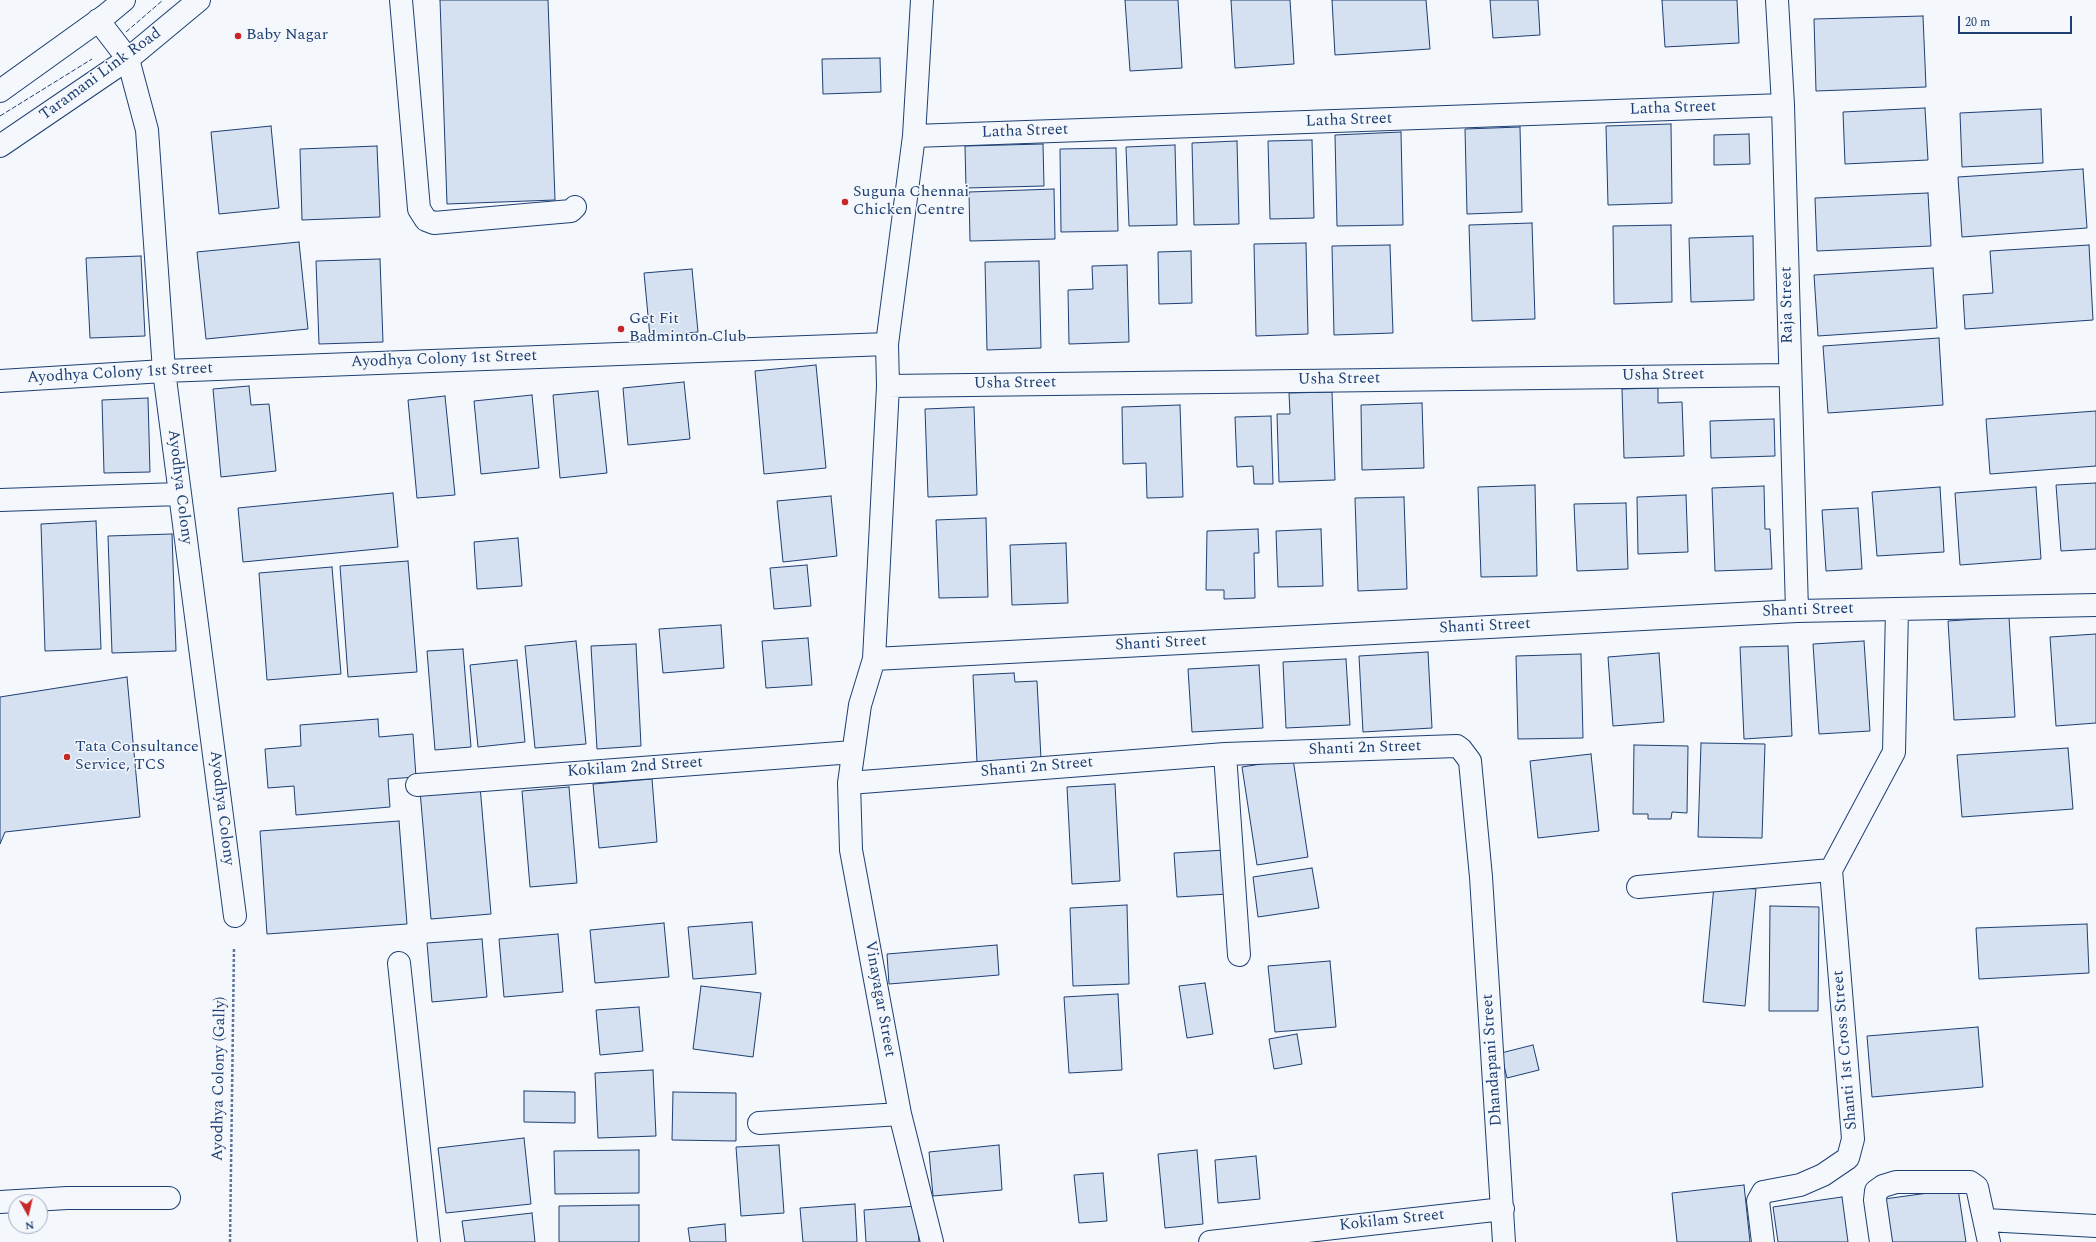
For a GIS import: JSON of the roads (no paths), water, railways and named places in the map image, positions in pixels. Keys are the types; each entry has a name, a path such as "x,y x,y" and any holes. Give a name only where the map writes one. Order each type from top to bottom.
{"street":[{"path":"0,91 124,0"},
{"name":"Taramani Link Road","path":"0,146 128,59 199,0"},
{"path":"401,0 419,209 426,220 434,223 570,211 575,207"},
{"name":"Vinayagar Street","path":"922,0 914,136 887,344 888,386 874,659 860,705 852,752 850,783 851,850 900,1114 932,1242"},
{"name":"Raja Street","path":"1777,0 1783,105 1797,611"},
{"path":"98,20 128,59"},
{"name":"Ayodhya Colony","path":"128,59 147,130 164,371 235,916"},
{"name":"Latha Street","path":"914,136 1783,105"},
{"name":"Ayodhya Colony 1st Street","path":"0,381 164,371 887,344"},
{"name":"Usha Street","path":"888,386 1790,375"},
{"path":"0,500 179,494"},
{"name":"Shanti Street","path":"874,659 1797,611 2096,605"},
{"path":"1638,887 1831,870 1894,752 1897,609"},
{"name":"Shanti 2n Street","path":"850,783 1226,754 1457,746"},
{"name":"Dhandapani Street","path":"1457,746 1464,751 1470,761 1481,877 1504,1242"},
{"name":"Kokilam 2nd Street","path":"418,785 852,752"},
{"path":"1226,754 1239,955"},
{"name":"Shanti 1st Cross Street","path":"1763,1242 1758,1201 1763,1192 1800,1184 1823,1175 1848,1158 1853,1139 1831,870"},
{"path":"399,963 429,1242"},
{"path":"759,1123 900,1114"},
{"path":"1881,1242 1874,1200 1876,1191 1882,1186 1896,1182 1970,1182 1977,1187 1986,1220 1989,1242"},
{"path":"0,1202 66,1198 169,1198"},
{"name":"Kokilam Street","path":"1221,1241 1503,1209"},
{"path":"1986,1220 2096,1226"}],"place":[{"name":"Baby Nagar","path":"238,36"},
{"name":"Suguna Chennai Chicken Centre","path":"845,202"},
{"name":"Get Fit Badminton Club","path":"621,329"},
{"name":"Tata Consultance Service, TCS","path":"67,757"}]}
